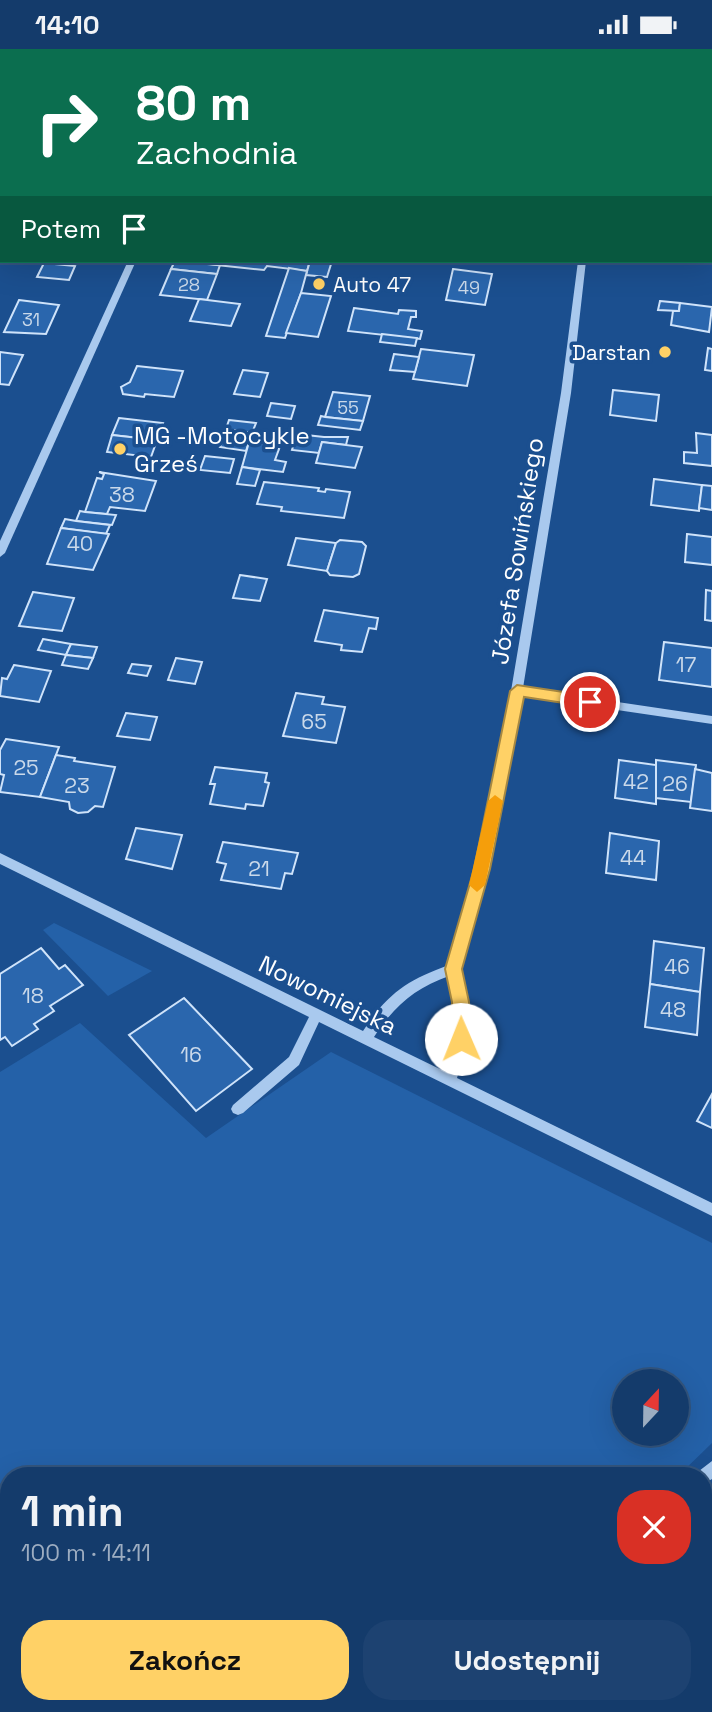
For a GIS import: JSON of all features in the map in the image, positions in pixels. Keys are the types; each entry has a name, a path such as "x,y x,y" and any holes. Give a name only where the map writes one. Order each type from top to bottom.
{"street":[{"path":"0,553 131,263"},
{"name":"Józefa Sowińskiego","path":"450,1080 461,1039 460,1002 453,969 482,869 517,691 566,393 582,263"},
{"path":"517,691 712,720"},
{"name":"Nowomiejska","path":"0,858 712,1210"},
{"path":"365,1039 385,1006 404,989 425,978 453,969"},
{"path":"238,1109 294,1061 316,1016"}],"shaded area":[{"path":"54,923 152,971 108,996 43,930"},
{"path":"80,1023 206,1138 331,1052 712,1243 712,1443 687,1467 0,1467 0,1072"}],"building":[{"path":"44,263 75,266 69,280 37,277"},
{"path":"174,263 220,265 217,274 171,269"},
{"path":"198,263 309,263 307,271 267,266 264,270"},
{"path":"309,263 331,263 327,277 306,275"},
{"path":"289,268 307,271 301,293 285,338 266,336"},
{"path":"171,269 217,274 207,300 160,295"},
{"path":"453,269 492,274 485,305 446,300"},
{"path":"301,293 331,296 318,337 286,333"},
{"path":"199,299 240,304 231,326 190,321"},
{"path":"19,300 59,305 46,334 4,332"},
{"path":"660,301 680,303 679,311 658,310"},
{"path":"680,303 712,307 709,332 671,325 673,311 679,311"},
{"path":"354,308 398,314 399,310 416,311 416,317 411,317 408,329 422,331 420,339 348,331"},
{"path":"382,334 417,338 415,346 380,342"},
{"path":"708,348 712,349 712,371 705,370"},
{"path":"421,349 474,355 467,386 413,379"},
{"path":"0,352 23,355 9,385 0,384"},
{"path":"394,354 419,357 415,372 390,370"},
{"path":"137,366 183,371 174,397 123,394 121,387 130,382"},
{"path":"243,370 268,373 260,397 234,394"},
{"path":"613,390 659,395 656,421 610,415"},
{"path":"333,392 370,396 363,421 325,417"},
{"path":"271,403 295,406 291,419 267,416"},
{"path":"321,416 363,421 360,430 318,425"},
{"path":"119,418 163,423 157,440 112,435"},
{"path":"229,420 256,423 252,433 226,429"},
{"path":"231,430 252,433 249,442 228,439"},
{"path":"696,433 712,435 712,466 684,463 684,452 697,453"},
{"path":"297,434 348,437 346,445 322,442 319,453 292,450"},
{"path":"112,435 157,440 151,457 107,452"},
{"path":"223,439 249,442 246,451 220,447"},
{"path":"249,442 274,445 273,448 279,449 275,460 286,462 283,472 242,467"},
{"path":"322,442 362,447 355,468 316,463"},
{"path":"205,456 234,459 230,473 200,470"},
{"path":"242,467 260,470 255,486 237,484"},
{"path":"99,472 156,481 145,511 110,507 107,514 85,512 97,478 102,479 104,474"},
{"path":"654,479 702,485 699,511 651,505"},
{"path":"264,482 319,488 318,491 325,492 326,489 350,492 344,518 281,511 282,507 257,504"},
{"path":"702,485 712,486 712,510 699,508"},
{"path":"80,511 116,515 112,525 76,521"},
{"path":"65,519 110,525 106,534 61,528"},
{"path":"61,528 109,534 93,570 47,564"},
{"path":"687,534 712,537 712,565 685,562"},
{"path":"296,538 336,543 327,571 288,565"},
{"path":"340,540 362,542 366,546 359,574 353,577 330,575 327,571 336,543"},
{"path":"240,575 267,579 260,601 233,598"},
{"path":"706,590 712,591 712,621 705,620"},
{"path":"33,592 74,598 62,631 19,626"},
{"path":"324,610 378,618 376,629 369,628 362,652 341,650 342,645 315,641"},
{"path":"43,639 71,644 66,655 38,650"},
{"path":"664,642 712,648 712,687 659,680"},
{"path":"71,644 97,647 93,658 66,655"},
{"path":"66,655 93,658 88,669 62,665"},
{"path":"176,658 202,662 195,684 168,680"},
{"path":"132,664 151,666 147,676 128,673"},
{"path":"14,665 51,671 39,702 0,696 2,678 7,679"},
{"path":"296,693 324,697 322,704 345,707 336,743 283,736"},
{"path":"126,713 157,717 150,740 117,736"},
{"path":"6,739 59,747 40,797 0,792 4,775 0,774 0,750"},
{"path":"56,755 75,758 74,761 115,767 103,807 95,806 88,812 78,813 70,809 69,802 40,797"},
{"path":"619,760 656,765 656,804 615,798"},
{"path":"656,760 696,765 691,802 656,798"},
{"path":"215,767 267,773 265,782 269,783 263,806 246,804 245,809 210,804 215,784 210,784"},
{"path":"695,769 712,773 712,811 690,808"},
{"path":"136,828 182,835 172,869 126,859"},
{"path":"610,833 659,841 656,880 606,873"},
{"path":"223,842 298,853 292,874 285,873 281,889 221,880 226,864 217,862"},
{"path":"654,941 704,948 700,992 650,984"},
{"path":"41,948 59,969 65,965 83,985 50,1006 54,1011 34,1024 38,1029 12,1046 5,1037 0,1040 0,974"},
{"path":"650,984 700,992 697,1035 645,1027"},
{"path":"184,998 252,1069 196,1111 129,1035"},
{"path":"712,1094 712,1128 697,1121"}],"slow traffic":[{"path":"477,885 495,801"}],"place":[{"name":"Auto 47","path":"319,284"},
{"name":"Darstan","path":"665,352"},
{"name":"MG -Motocykle Grześ","path":"120,449"}],"route":[{"path":"461,1039 460,1002 453,969 482,869 517,691 590,702"}]}
